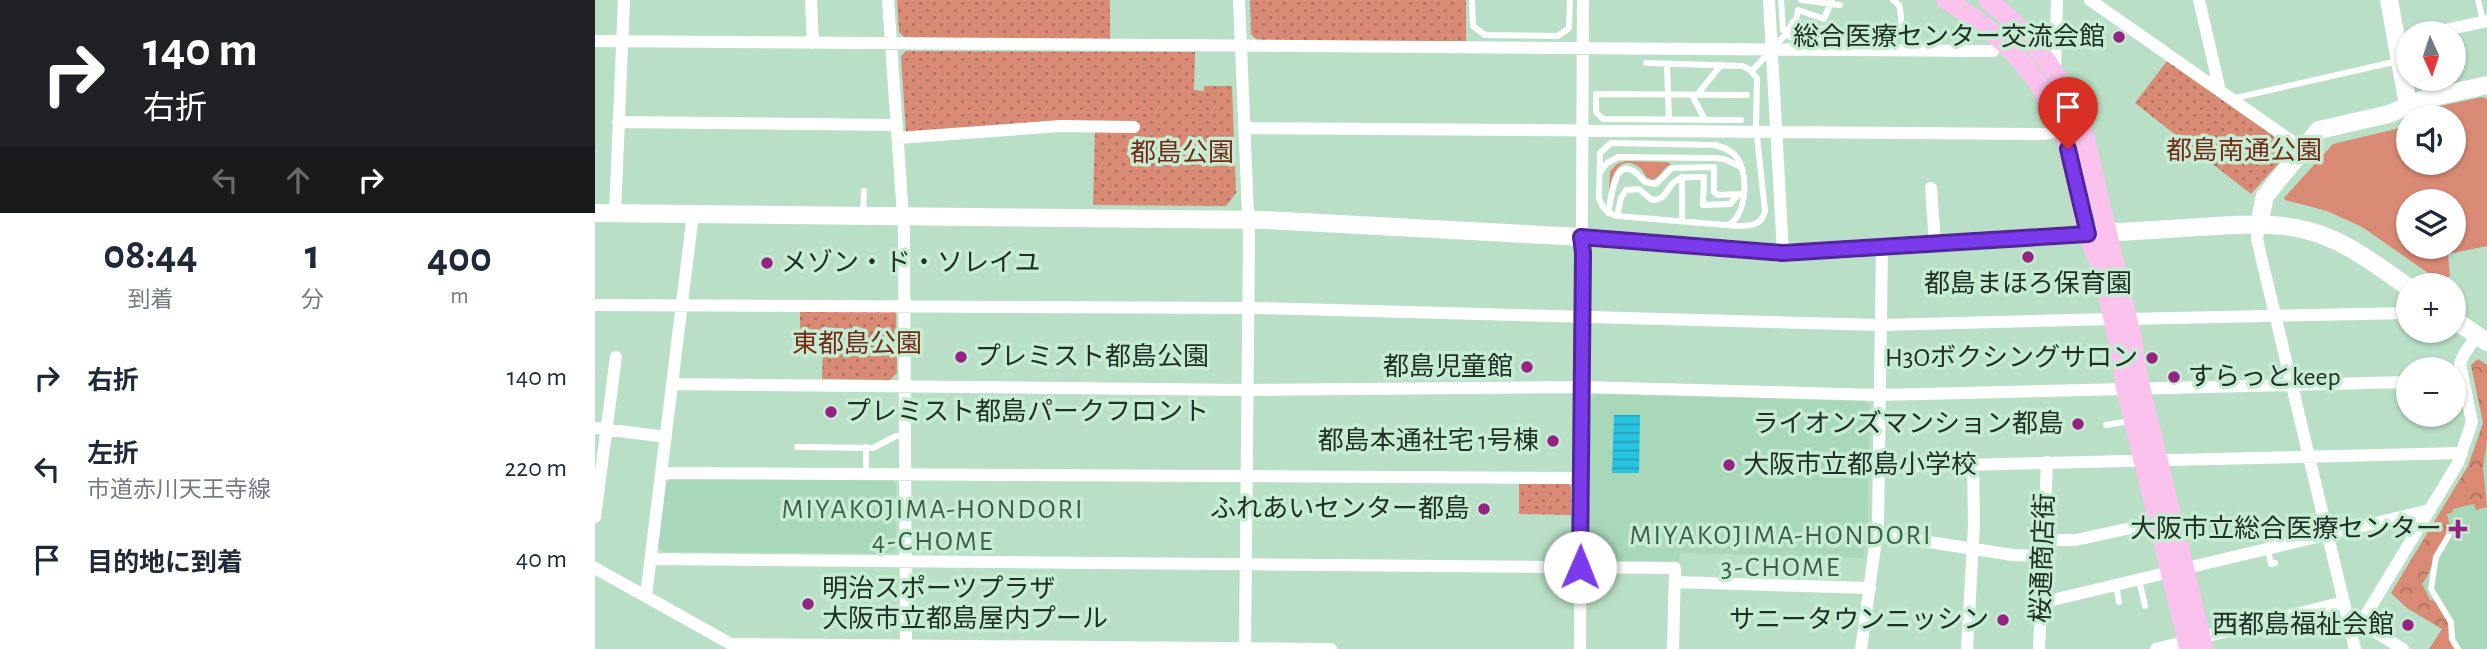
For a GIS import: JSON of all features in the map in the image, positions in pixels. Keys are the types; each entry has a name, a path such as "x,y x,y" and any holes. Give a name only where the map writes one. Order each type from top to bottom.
{"main road":[{"path":"1946,0 1973,17 2001,42 2037,81 2061,130 2088,234 2120,319"},
{"path":"1988,0 2029,39 2055,72 2083,129 2108,232 2120,319 2134,389 2196,644"},
{"path":"2151,460 2158,522 2178,570"}],"street":[{"path":"615,214 624,0"},
{"path":"811,0 813,43"},
{"path":"888,0 903,216 906,647"},
{"path":"1239,0 1248,220 1245,649"},
{"path":"1580,649 1583,0"},
{"path":"1769,0 1772,51 1770,132 1783,253"},
{"path":"2055,72 2057,0"},
{"path":"2090,0 2303,149"},
{"path":"2199,0 2226,95"},
{"path":"2389,0 2396,22"},
{"path":"2466,25 2485,21"},
{"path":"595,41 1772,51 1993,51 2001,42"},
{"path":"2405,91 2408,105 2487,85"},
{"path":"2355,649 2355,624 2344,602 2257,239 2265,195 2319,130 2396,111"},
{"path":"618,122 897,131 1061,126 1134,127"},
{"path":"1244,128 2045,134 2061,130"},
{"path":"1931,188 1935,243"},
{"path":"595,214 1248,220 1581,237 1783,253 2259,223 2288,225 2341,241 2396,278"},
{"path":"646,596 693,214"},
{"path":"1861,649 1877,534 1882,247"},
{"path":"595,306 1248,307 1881,325 2396,313"},
{"path":"2463,357 2482,339 2466,328"},
{"path":"595,517 601,428 616,357"},
{"path":"672,384 1247,390 1582,387 1879,395 2396,382"},
{"path":"2355,624 2458,463 2472,422 2466,404"},
{"path":"601,428 666,437"},
{"path":"1879,467 2462,453"},
{"path":"1968,649 1973,547 1973,464"},
{"name":"桜通商店街","path":"2039,649 2046,465"},
{"path":"661,473 1581,478"},
{"path":"2040,604 2430,510"},
{"path":"2043,540 2076,540 2158,522"},
{"path":"1877,534 2014,555 2042,556"},
{"path":"651,559 1675,568 1673,649"},
{"path":"595,568 736,647 1331,649"},
{"path":"1675,582 1870,588"},
{"path":"2155,649 2196,644 2344,602"},
{"path":"2355,624 2403,649"}],"lane":[{"path":"1472,0 1473,26 1485,35 1558,36 1569,28 1570,0"},
{"path":"1781,0 1782,24 1786,34 1801,39 1887,39 1899,28 1901,10 1893,0"},
{"path":"1801,0 1840,5"},
{"path":"2478,0 2485,21"},
{"path":"1794,21 1798,28 1828,29 1824,19 1832,2"},
{"path":"1752,71 1786,34 1798,10 1824,19"},
{"path":"1860,28 1899,28"},
{"path":"2226,95 2396,62"},
{"path":"1646,63 1742,66 1752,71 1758,84 1756,127 1765,211 1761,221 1753,225 1730,225 1617,216 1608,213 1599,198 1600,153 1611,143 1715,145 1731,150 1741,167 1743,207 1739,217 1730,225"},
{"path":"1667,65 1668,120"},
{"path":"1695,95 1721,65"},
{"path":"1741,120 1603,119 1596,112 1596,94 1747,95"},
{"path":"1695,95 1705,120"},
{"path":"1599,173 1607,163 1618,158 1724,159 1741,167"},
{"path":"1682,158 1682,220"},
{"path":"1608,213 1615,180 1621,170 1632,168 1645,182 1656,184 1668,170 1714,167 1714,192 1718,195 1739,194"},
{"path":"1617,216 1621,198 1626,190 1639,189 1652,200 1660,200 1667,195 1675,180 1682,177 1704,177 1703,205 1730,204 1744,185"},
{"path":"863,216 864,191"},
{"path":"2106,425 2124,422"},
{"path":"797,447 873,448 896,436 905,436"},
{"path":"866,447 866,474"},
{"path":"2449,535 2436,557 2431,589 2451,622 2452,639 2458,649"},
{"path":"2268,549 2271,564 2275,563"},
{"path":"2139,579 2145,606"},
{"path":"2116,585 2119,602"}],"shaded area":[{"name":"大阪市立総合医療センター","path":"2478,359 2487,365 2487,649 2429,649 2442,629 2407,608 2391,593 2468,466 2483,423 2471,365"},
{"name":"大阪市立都島小学校","path":"1597,394 1864,401 1869,405 1868,526 1863,558 1680,553 1679,561 1596,562 1589,556 1590,401"},
{"path":"674,477 890,478 896,484 896,548 891,553 663,552 658,547 666,484"}],"green space":[{"path":"897,0 1110,0 1110,39 905,38 899,32"},
{"path":"1250,0 1466,0 1466,41 1258,41 1251,34"},
{"name":"都島公園","path":"906,51 1195,52 1194,90 1204,91 1204,86 1232,86 1236,193 1226,206 1093,205 1095,130 906,134 901,56"},
{"name":"都島南通公園","path":"2167,61 2286,145 2286,155 2251,194 2135,103"},
{"path":"2482,97 2487,99 2487,246 2466,250 2466,189 2396,189 2396,251 2362,227 2327,211 2285,200 2333,144 2396,129 2396,175 2466,175 2466,105 2445,105"},
{"path":"1625,161 1671,164 1652,180 1632,163 1621,165 1614,174 1609,192 1610,171"},
{"path":"2408,259 2448,259 2450,273 2428,273"},
{"name":"東都島公園","path":"800,310 896,310 897,373 890,380 822,379 823,346 810,346 810,340 800,340"},
{"path":"2478,359 2487,365 2487,440 2483,468 2487,507 2476,510 2474,504 2453,509 2453,512 2447,514 2451,531 2422,584 2430,600 2435,601 2449,624 2455,649 2429,649 2442,629 2407,608 2391,593 2468,466 2483,423 2471,365"},
{"path":"1519,484 1569,484 1571,515 1519,514"}],"water":[{"path":"1614,415 1640,415 1639,473 1612,473"}],"place":[{"name":"総合医療センター交流会館","path":"2119,37"},
{"name":"都島まほろ保育園","path":"2028,257"},
{"name":"メゾン・ド・ソレイユ","path":"767,263"},
{"name":"プレミスト都島公園","path":"961,357"},
{"name":"H3Oボクシングサロン","path":"2152,358"},
{"name":"都島児童館","path":"1527,367"},
{"name":"すらっとkeep","path":"2174,377"},
{"name":"プレミスト都島パークフロント","path":"831,412"},
{"name":"ライオンズマンション都島","path":"2078,424"},
{"name":"都島本通社宅 1号棟","path":"1553,441"},
{"name":"大阪市立都島小学校","path":"1729,465"},
{"name":"ふれあいセンター都島","path":"1484,509"},
{"name":"大阪市立総合医療センター","path":"2458,529"},
{"name":"明治スポーツプラザ 大阪市立都島屋内プール","path":"808,604"},
{"name":"サニータウンニッシン","path":"2003,620"},
{"name":"西都島福祉会館","path":"2408,625"}],"district":[{"name":"MIYAKOJIMA-HONDORI 4-CHOME","path":"933,526"},
{"name":"MIYAKOJIMA-HONDORI 3-CHOME","path":"1781,552"}],"route":[{"path":"1580,567 1581,237 1783,253 2088,234 2068,149"}]}
